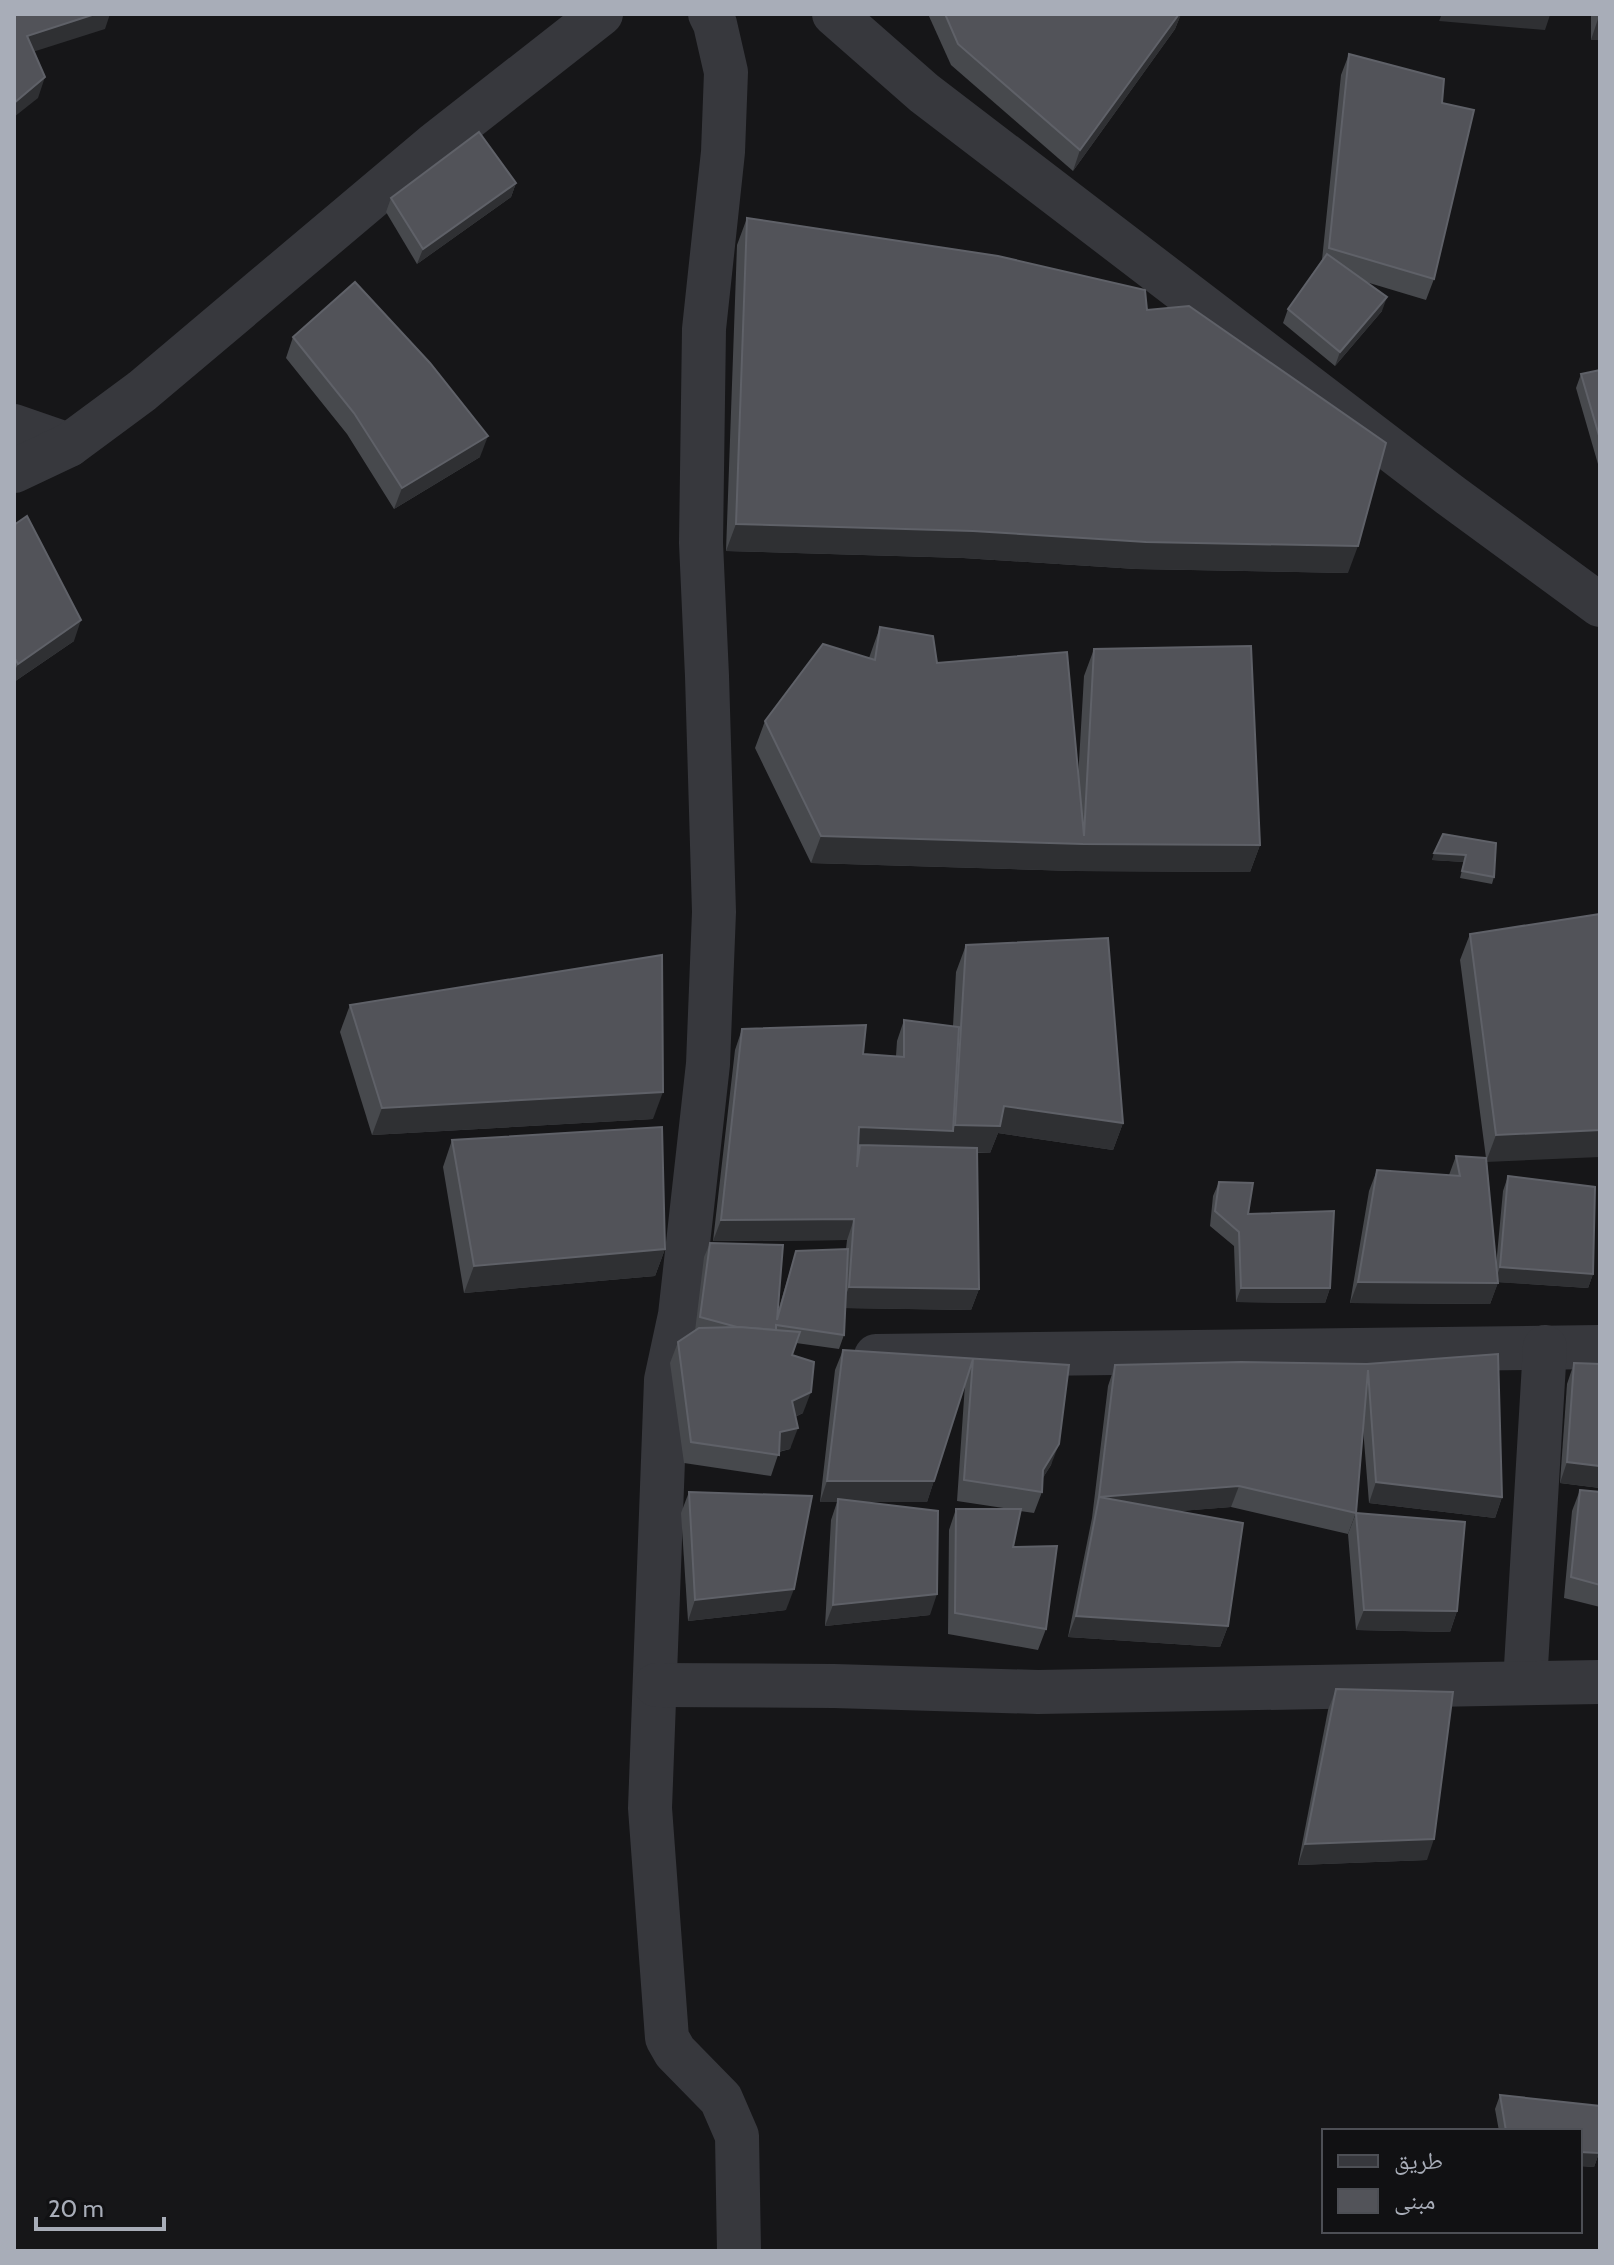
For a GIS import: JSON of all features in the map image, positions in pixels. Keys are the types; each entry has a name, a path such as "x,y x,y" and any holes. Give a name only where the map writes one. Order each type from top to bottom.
{"street":[{"path":"14,471 69,445 142,391 435,144 601,14"},
{"path":"710,14 726,72 723,152 704,329 701,543 714,912 707,1080 680,1315 666,1380 650,1808 667,2038 675,2052 721,2099 737,2136 739,2251"},
{"path":"834,14 936,103 1438,486 1600,605"},
{"path":"14,426 69,445"},
{"path":"1525,1683 1545,1347"},
{"path":"876,1356 1600,1347"},
{"path":"656,1685 1038,1692 1600,1682"}],"building":[{"path":"14,14 95,14 27,36 45,77 14,103"},
{"path":"945,14 1179,14 1080,150 958,44"},
{"path":"1349,54 1444,79 1442,103 1474,110 1434,279 1329,248"},
{"path":"479,132 516,183 423,249 391,198"},
{"path":"747,218 998,256 1145,290 1147,310 1189,306 1386,443 1358,546 1146,542 973,531 736,524"},
{"path":"1327,254 1387,297 1340,352 1288,309"},
{"path":"355,282 430,363 488,436 402,488 354,413 293,337"},
{"path":"1600,370 1600,439 1581,374"},
{"path":"27,516 81,620 18,664 14,657 14,525"},
{"path":"880,627 933,636 937,663 1067,652 1084,836 1094,649 1251,646 1260,845 1083,844 821,836 765,721 823,644 875,660"},
{"path":"1443,834 1496,843 1494,877 1462,871 1466,855 1434,853"},
{"path":"1600,914 1600,1130 1496,1135 1470,934"},
{"path":"1108,938 1123,1123 1004,1106 1000,1126 955,1125 966,945"},
{"path":"662,955 663,1092 382,1108 350,1005"},
{"path":"904,1020 959,1027 953,1131 859,1127 857,1167 860,1145 977,1148 979,1289 849,1287 854,1219 721,1220 742,1029 866,1025 863,1054 904,1057"},
{"path":"662,1127 665,1249 474,1266 452,1140"},
{"path":"1456,1156 1486,1158 1498,1283 1358,1282 1377,1170 1460,1176"},
{"path":"1508,1176 1595,1187 1593,1274 1500,1267"},
{"path":"1219,1182 1253,1183 1248,1214 1334,1211 1330,1288 1241,1288 1239,1232 1215,1211"},
{"path":"710,1243 783,1245 777,1320 796,1251 848,1249 844,1335 776,1325 776,1330 737,1327 700,1317"},
{"path":"739,1327 800,1332 792,1355 814,1362 811,1392 792,1401 798,1428 780,1432 779,1455 691,1442 678,1342 699,1328"},
{"path":"843,1350 1069,1365 1059,1444 1043,1470 1042,1492 964,1480 973,1359 934,1481 827,1481"},
{"path":"1498,1354 1502,1497 1376,1482 1368,1370 1356,1513 1239,1486 1099,1497 1115,1365 1241,1362 1367,1364"},
{"path":"1574,1363 1600,1364 1600,1466 1567,1462"},
{"path":"1580,1490 1600,1492 1600,1585 1571,1577"},
{"path":"689,1492 812,1496 794,1589 695,1600"},
{"path":"1099,1497 1243,1523 1228,1626 1076,1616"},
{"path":"838,1499 938,1511 937,1594 833,1605"},
{"path":"956,1509 1021,1509 1013,1547 1057,1546 1046,1629 955,1613"},
{"path":"1356,1513 1465,1522 1457,1611 1364,1610"},
{"path":"1336,1689 1453,1692 1434,1839 1305,1844"},
{"path":"1500,2095 1600,2106 1599,2153 1582,2152 1582,2129 1506,2129"}]}
